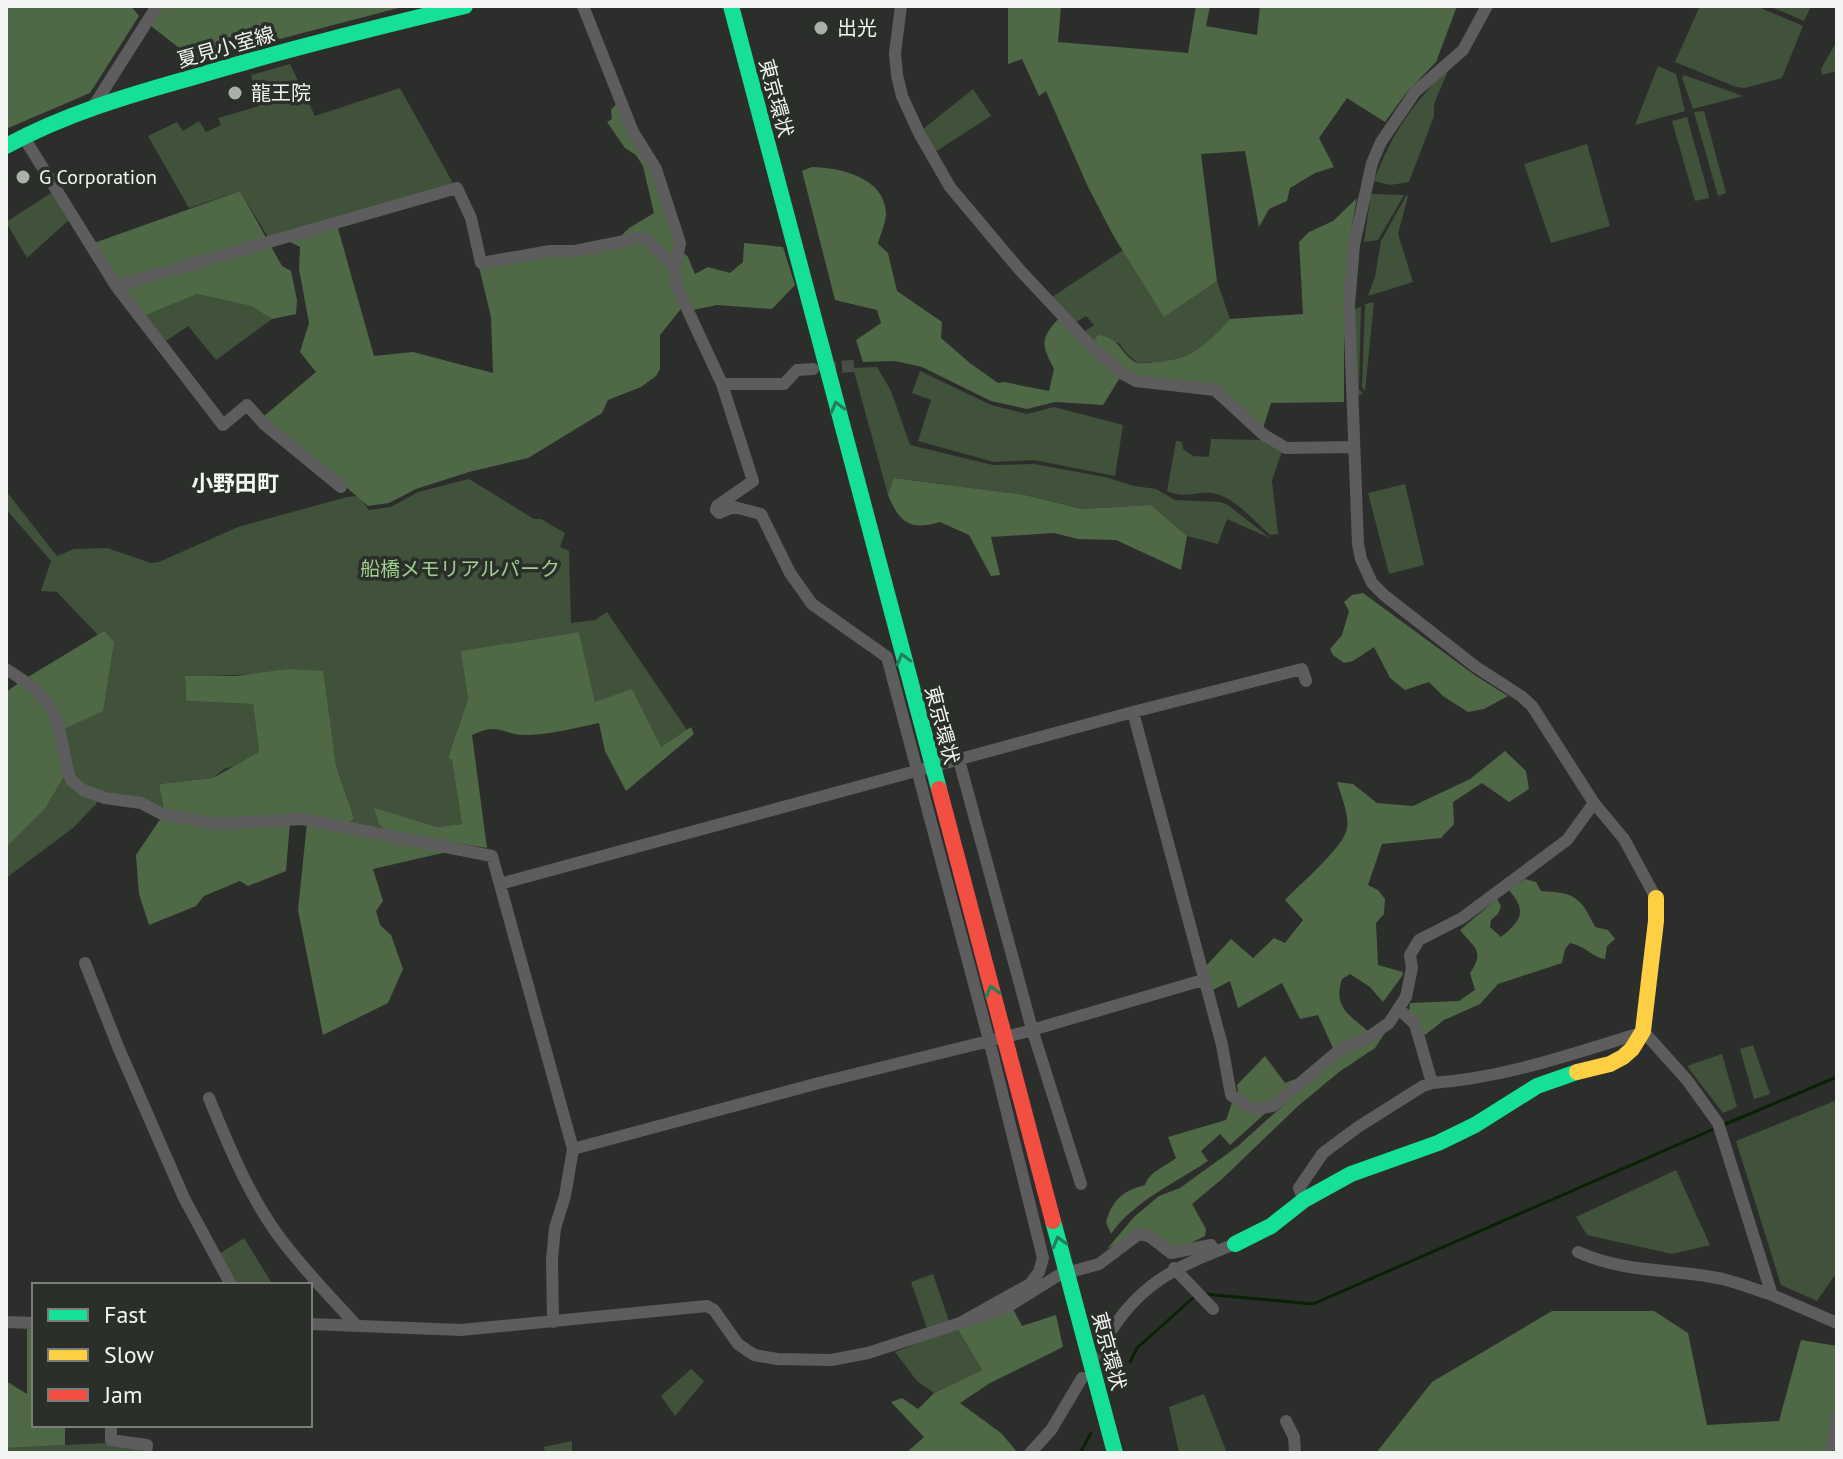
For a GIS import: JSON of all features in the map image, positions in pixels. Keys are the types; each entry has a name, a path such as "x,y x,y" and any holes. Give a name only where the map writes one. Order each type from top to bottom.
{"main road":[{"name":"夏見小室線","path":"6,146 55,120 93,107 314,42 465,6"},
{"name":"東京環状","path":"731,6 1075,1271 1130,1453"},
{"name":"東京環状","path":"746,6 939,766"},
{"path":"1235,1244 1271,1226 1304,1200 1351,1174 1450,1137 1548,1081 1610,1064 1623,1057 1632,1049 1638,1033 1656,921 1656,898"},
{"name":"東京環状","path":"1075,1271 1115,1453"}],"street":[{"path":"93,107 157,6"},
{"path":"583,6 633,132 656,169 680,243 675,267 679,292 722,384 753,481 717,506 716,510 719,513 734,507 761,514 790,573 812,604 887,657 939,766 1011,1035 1043,1258 1039,1272 1030,1284 960,1323"},
{"path":"901,6 895,53 897,75 902,96 920,135 950,187 1018,268 1091,346 1123,374 1136,381 1215,390 1264,435 1286,448 1353,447"},
{"path":"1487,6 1463,50 1429,78 1398,114 1372,163 1354,245 1349,305 1358,544 1372,583 1476,667 1532,706 1594,803 1624,839 1656,898"},
{"path":"23,136 116,286 223,425 247,405 264,424 341,487"},
{"path":"116,286 457,188 471,218 481,263 550,251 575,251 644,237 675,267"},
{"path":"722,384 784,384 797,370 813,369"},
{"path":"6,669 51,705 71,780 83,790 105,798 141,803 162,814 219,824 303,819 492,856 573,1149 565,1196 555,1228 553,1322"},
{"path":"500,884 1302,669 1306,681"},
{"path":"1133,712 1222,1045 1231,1095 1248,1107 1259,1109 1273,1106 1338,1051 1369,1037 1389,1023 1406,997 1412,968 1410,955 1419,940 1462,918 1567,840 1594,803"},
{"path":"85,963 184,1198 230,1283"},
{"path":"573,1149 1011,1035 1203,980"},
{"path":"1399,1009 1415,1024 1432,1083"},
{"path":"1304,1200 1299,1188 1323,1153 1358,1127 1432,1083 1493,1077 1545,1064 1638,1033 1687,1080 1718,1123 1772,1295"},
{"path":"1011,1035 1081,1184"},
{"path":"1545,1064 1548,1081"},
{"path":"209,1098 268,1220 295,1258 356,1325"},
{"path":"312,1324 461,1330 707,1306 714,1310 738,1344 754,1355 777,1359 831,1360 868,1353 1006,1308 1059,1275 1099,1264 1143,1234 1171,1253 1211,1245 1214,1252"},
{"path":"1113,1328 1126,1308 1174,1268 1235,1244"},
{"path":"1578,1252 1595,1260 1632,1269 1714,1277 1772,1295 1837,1323"},
{"path":"1174,1268 1204,1299"},
{"path":"6,1322 32,1323"},
{"path":"1030,1453 1051,1430 1082,1378"},
{"path":"1832,1453 1837,1417"},
{"path":"1286,1421 1294,1437 1295,1453"},
{"path":"111,1427 111,1440 147,1445 146,1453"}],"green space":[{"path":"6,6 131,6 139,16 90,93 6,129"},
{"path":"164,6 406,6 196,61 151,26"},
{"path":"1008,6 1061,6 1058,42 1188,53 1196,6 1210,6 1206,26 1257,35 1260,6 1457,6 1436,62 1407,92 1385,122 1347,98 1319,138 1334,167 1315,173 1290,188 1287,201 1269,209 1259,227 1245,151 1201,154 1217,281 1164,317 1113,235 1088,187 1046,91 1039,96 1022,59 1008,64"},
{"path":"1700,6 1756,6 1803,26 1782,78 1745,88 1736,87 1675,62"},
{"path":"1769,6 1811,6 1804,21"},
{"path":"1837,41 1837,71 1822,75 1821,69"},
{"path":"290,64 315,116 400,88 454,185 268,237 240,191 189,208 148,136 177,122 183,131 199,121 206,132 221,125 218,118 259,106 251,75"},
{"path":"1658,66 1676,74 1685,111 1635,125"},
{"path":"1445,71 1447,73 1434,104 1434,116 1409,182 1390,185 1374,181 1404,122"},
{"path":"1684,75 1743,96 1693,109 1682,78"},
{"path":"973,89 991,116 935,152 922,130"},
{"path":"618,102 655,173 677,242 674,262 644,233 618,239 629,228 654,213 643,166 636,155 625,148 607,122 612,119 611,110"},
{"path":"1704,111 1726,193 1718,196 1694,112"},
{"path":"1687,117 1709,196 1695,201 1672,121"},
{"path":"1587,144 1610,226 1551,243 1524,164"},
{"path":"812,167 859,177 878,191 886,213 878,244 888,253 897,291 942,322 941,338 971,364 998,383 1049,391 1054,369 1044,342 1048,331 1059,318 1121,376 1103,405 1055,402 1027,409 991,401 922,367 895,361 863,362 856,340 881,323 877,310 835,300 802,171"},
{"path":"240,191 282,266 291,271 297,300 296,314 272,319 251,306 197,294 144,316 94,243"},
{"path":"53,192 70,219 27,258 6,222"},
{"path":"1371,194 1404,195 1378,240 1364,242"},
{"path":"1406,196 1398,234 1413,282 1368,296 1375,277 1381,241"},
{"path":"1357,198 1347,274 1344,402 1271,403 1263,428 1225,392 1139,378 1094,341 1098,335 1112,340 1138,363 1169,361 1198,349 1230,319 1303,314 1299,242 1309,232 1333,221"},
{"path":"337,225 374,356 413,352 493,373 491,317 479,267 641,241 672,269 684,305 660,335 660,369 656,376 641,387 608,400 602,413 528,458 469,472 416,489 389,503 368,506 264,416 316,372 300,352 309,323 299,269 300,247 284,239"},
{"path":"744,243 783,247 795,285 772,309 717,305 693,310 678,283 682,251 695,274 708,267 730,273 743,262"},
{"path":"1123,250 1164,316 1217,281 1230,319 1204,347 1174,361 1138,363 1119,343 1094,341 1085,331 1094,325 1086,316 1076,322 1052,297"},
{"path":"197,294 251,306 272,319 216,360 188,326 163,343 144,316"},
{"path":"1374,302 1365,391 1362,387 1365,304"},
{"path":"1361,306 1359,389 1363,394 1357,396 1354,310"},
{"path":"877,367 891,391 910,445 993,465 1034,464 1105,477 1156,489 1175,500 1220,502 1270,538 1227,519 1218,544 1187,536 1151,505 1084,509 1025,495 895,478 888,495 853,368"},
{"path":"920,371 991,405 1027,414 1054,407 1123,425 1115,476 1034,460 994,462 918,441 931,400 912,393"},
{"path":"1211,439 1265,440 1282,451 1272,481 1278,534 1270,535 1243,510 1220,495 1167,491 1176,441 1182,442 1183,449 1193,456 1209,457"},
{"path":"894,478 1025,495 1083,509 1151,505 1187,536 1181,570 1116,540 1078,539 1054,533 991,537 1000,575 991,576 969,535 940,522 921,526 902,518 888,495"},
{"name":"船橋メモリアルパーク","path":"469,479 534,519 541,519 565,533 560,547 569,551 571,623 595,620 607,612 687,730 661,747 595,703 579,632 462,651 468,699 448,756 452,759 462,824 437,827 375,809 388,832 349,823 354,818 336,766 322,671 185,677 186,701 253,704 259,752 239,765 224,769 213,778 159,784 164,811 141,799 86,788 74,777 64,729 104,632 98,635 57,592 41,591 51,561 6,509 6,491 57,556 74,549 107,548 151,563 238,527 347,497 358,496 369,510 391,507 418,492"},
{"path":"1405,484 1424,565 1389,574 1368,493"},
{"path":"1363,593 1508,696 1484,709 1468,712 1443,696 1429,682 1405,690 1390,678 1374,647 1353,661 1344,663 1330,649 1342,635 1349,611 1344,602 1352,595"},
{"path":"104,631 114,642 103,711 64,729 51,700 28,677"},
{"path":"579,632 595,702 632,689 661,747 691,727 694,734 626,791 605,751 599,723 537,734 519,735 496,729 482,731 472,735 487,848 388,832 379,824 374,808 437,827 462,824 452,760 448,757 468,699 461,651"},
{"path":"289,669 323,671 336,766 354,818 349,823 219,821 164,811 159,784 213,778 259,752 253,704 186,701 185,676 236,676"},
{"path":"20,682 48,707 65,775 45,809 6,848 6,692"},
{"path":"1505,751 1526,771 1529,789 1509,802 1482,783 1453,802 1454,824 1441,838 1382,844 1368,885 1378,890 1385,899 1384,914 1376,923 1378,965 1403,972 1402,976 1383,1002 1370,987 1350,974 1342,979 1339,997 1344,1009 1368,1031 1333,1048 1318,1015 1300,1019 1282,983 1238,1008 1230,981 1213,990 1206,966 1231,939 1253,958 1274,938 1285,943 1303,920 1285,900 1328,857 1346,832 1346,814 1337,782 1353,784 1377,803 1413,806 1470,779"},
{"path":"65,775 97,801 96,804 73,828 6,878 6,848 45,809"},
{"path":"161,818 290,821 286,871 248,886 240,881 204,896 196,906 149,925 139,894 136,855"},
{"path":"307,823 451,851 373,869 383,901 376,911 380,925 391,935 403,969 388,1003 323,1035 298,910"},
{"path":"1525,879 1536,882 1541,891 1575,898 1595,927 1608,930 1615,939 1607,946 1605,959 1570,943 1565,949 1562,963 1498,984 1480,1004 1444,1020 1425,1035 1409,1012 1410,1003 1459,1001 1475,990 1470,973 1477,959 1476,949 1460,930 1497,899 1501,906 1490,927 1501,937 1520,915 1515,897 1509,890"},
{"path":"1388,1028 1375,1048 1339,1072 1298,1106 1192,1204 1206,1229 1205,1236 1177,1250 1151,1233 1126,1239 1107,1249 1134,1217 1159,1196 1180,1188 1238,1146 1340,1054"},
{"path":"1753,1045 1770,1094 1754,1099 1740,1049"},
{"path":"1722,1054 1737,1107 1723,1113 1687,1066"},
{"path":"1265,1056 1285,1083 1304,1076 1274,1101 1250,1105 1238,1093 1237,1085"},
{"path":"1233,1100 1269,1110 1230,1145 1220,1134 1201,1151 1208,1161 1143,1202 1111,1234 1106,1222 1116,1202 1125,1193 1145,1185 1154,1173 1176,1158 1168,1137 1226,1120"},
{"path":"1837,1100 1837,1272 1817,1301 1781,1285 1736,1141"},
{"path":"1676,1170 1710,1245 1672,1254 1587,1235 1576,1217"},
{"path":"244,1238 272,1283 235,1283 219,1254"},
{"path":"933,1274 949,1321 927,1328 911,1282"},
{"path":"1013,1309 1022,1326 1056,1315 1063,1347 990,1383 960,1403 1001,1433 1018,1453 906,1453 924,1437 891,1402 902,1398 918,1409 934,1393 982,1370 957,1328"},
{"path":"1552,1311 1654,1311 1688,1333 1707,1425 1779,1421 1801,1340 1837,1346 1837,1453 1376,1453 1432,1382"},
{"path":"957,1328 982,1370 934,1393 917,1381 895,1352"},
{"path":"27,1329 32,1329 32,1427 65,1427 65,1445 6,1448 6,1381 27,1394"},
{"path":"691,1369 704,1381 675,1416 661,1396"},
{"path":"1204,1394 1227,1453 1179,1453 1169,1407"},
{"path":"572,1441 572,1453 545,1453 544,1447"},
{"path":"107,1443 143,1449 142,1453 6,1453 6,1448"}],"waterway":[{"path":"1723,1125 1837,1077"},
{"path":"1205,1294 1313,1304 1716,1128"},
{"path":"1130,1362 1137,1348 1194,1297"},
{"path":"1080,1453 1091,1433"}],"tunnel":[{"path":"824,368 855,366"},
{"path":"1091,1362 1113,1328"}],"traffic: fast":[{"path":"6,146 74,115 146,91 295,48 465,6"},
{"path":"731,6 939,789"},
{"path":"1235,1244 1271,1226 1304,1200 1351,1174 1438,1143 1475,1125 1537,1086 1577,1072"},
{"path":"1053,1221 1115,1453"}],"traffic: slow":[{"path":"1577,1072 1610,1064 1623,1057 1643,1031 1656,898"}],"traffic: jam":[{"path":"939,789 1053,1221"}],"place":[{"name":"出光","path":"821,28"},
{"name":"龍王院","path":"235,93"},
{"name":"G Corporation","path":"23,177"}],"district":[{"name":"小野田町","path":"235,483"}]}
